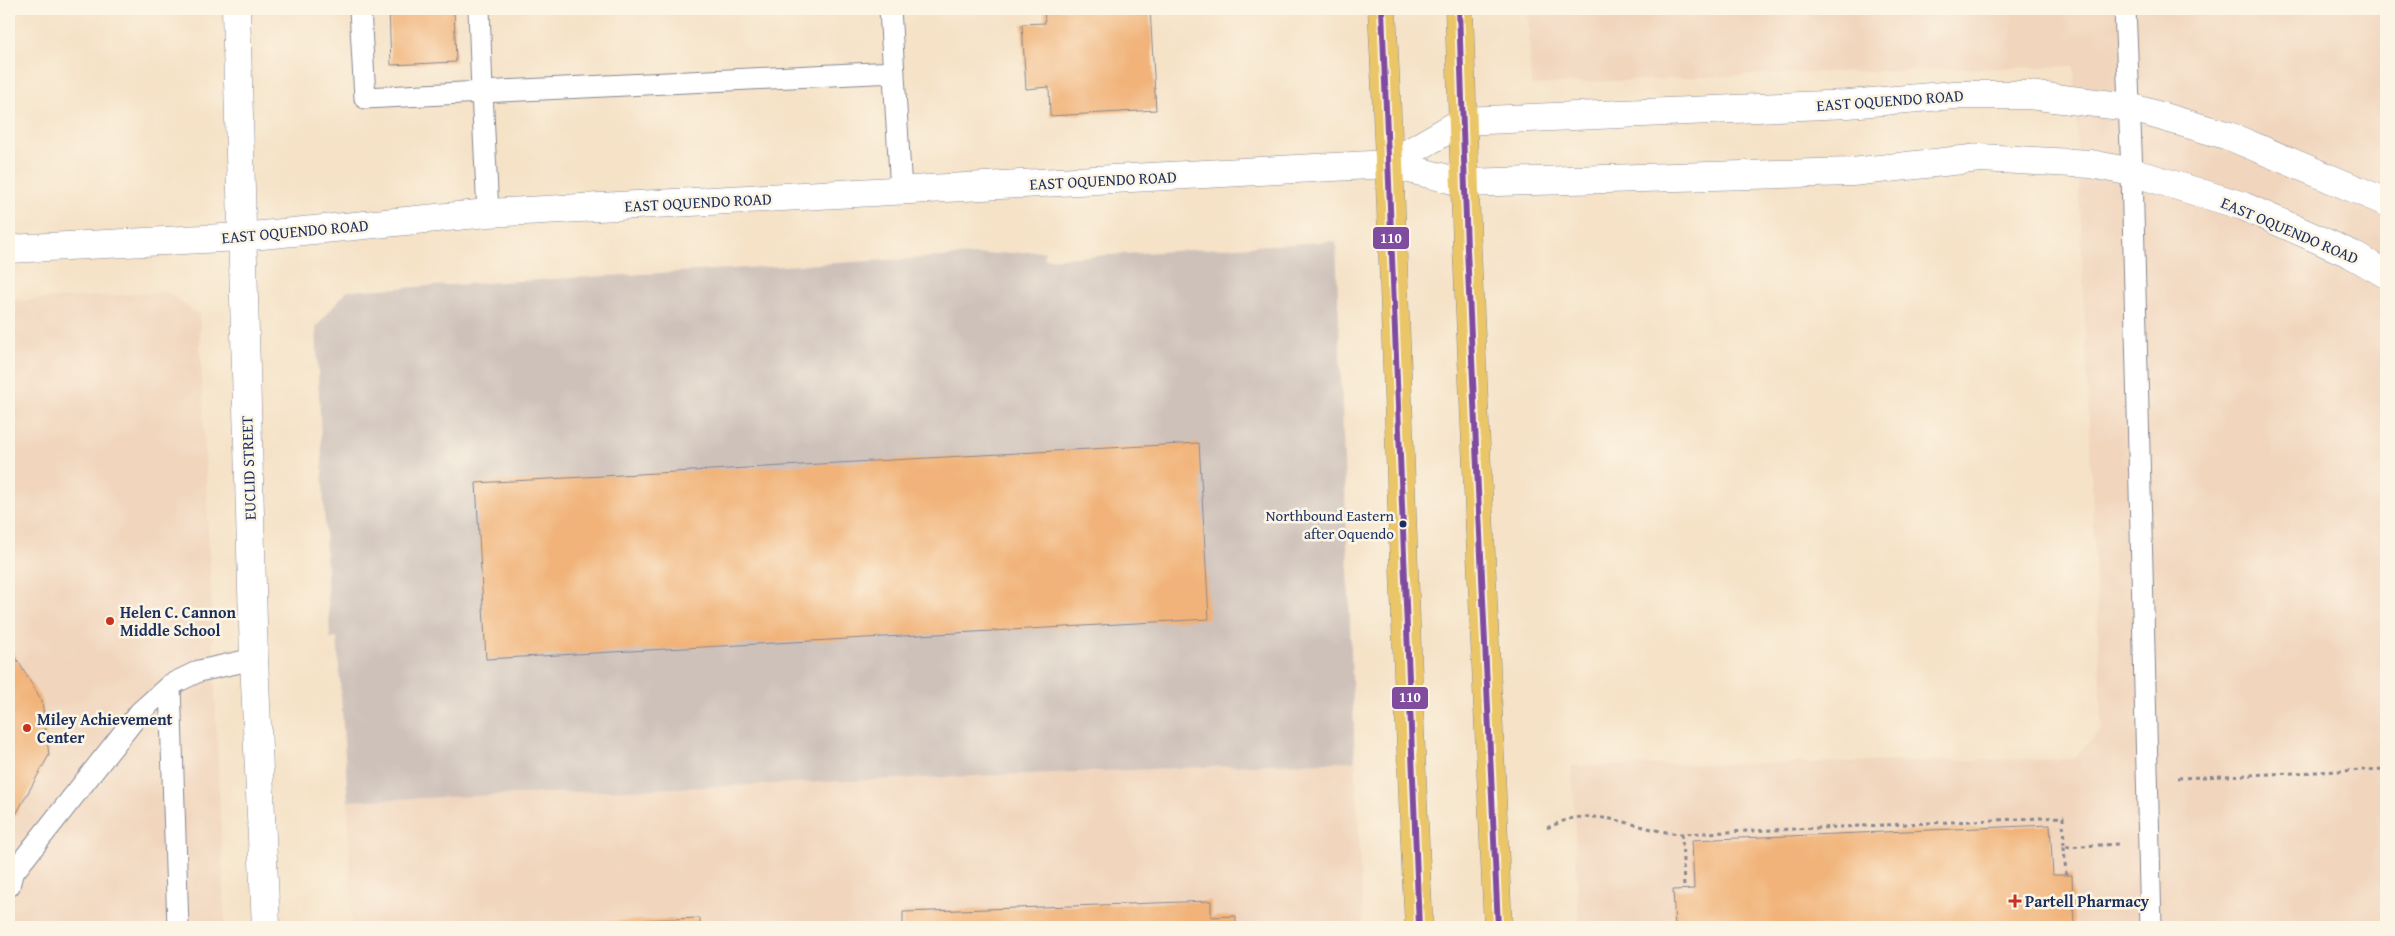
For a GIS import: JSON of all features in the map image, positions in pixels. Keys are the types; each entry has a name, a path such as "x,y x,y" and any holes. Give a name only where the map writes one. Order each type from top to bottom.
{"main road":[{"path":"1382,9 1397,323 1408,669 1419,927"},
{"path":"1459,9 1498,927"}],"street":[{"name":"EUCLID STREET","path":"236,9 254,659 266,927"},
{"name":"EAST OQUENDO ROAD","path":"1389,164 1463,121 1848,104 1954,95 2029,95 2129,107 2229,136 2386,202"},
{"name":"EAST OQUENDO ROAD","path":"9,249 242,237 488,214 1389,164 1465,183 1852,172 1980,158 2091,164 2132,172 2243,206 2351,254 2386,274"}],"lane":[{"path":"360,9 365,98 894,72"},
{"path":"479,9 488,214"},
{"path":"890,9 901,191"},
{"path":"2124,9 2132,172 2151,927"},
{"path":"9,886 12,874 134,720 170,686 199,672 254,659"},
{"path":"170,686 178,927"}],"path":[{"path":"2147,779 2386,769"},
{"path":"1547,828 1569,819 1586,817 1606,819 1667,833 1682,834 2063,817 2066,875"},
{"path":"1682,834 1684,889"},
{"path":"2064,847 2149,843"}],"shaded area":[{"path":"1528,9 2386,9 2386,927 1579,927 1572,766 2073,759 2102,729 2074,66 1796,73 1531,85"},
{"path":"1336,241 1355,761 348,801 337,637 330,638 316,327 347,291 1044,251 1045,259"},
{"name":"Helen C. Cannon Middle School","path":"168,292 199,315 225,927 9,927 9,301"},
{"path":"1355,761 1363,927 352,927 348,801"}],"building":[{"path":"389,9 454,9 456,62 391,65"},
{"path":"1044,9 1150,9 1156,110 1050,116 1049,87 1026,89 1022,24 1045,23"},
{"path":"1199,443 1209,619 486,659 476,483"},
{"name":"Miley Achievement Center","path":"9,646 42,701 49,755 14,818 9,822"},
{"path":"2050,825 2053,875 2072,875 2074,927 1675,927 1673,890 1694,889 1692,840"},
{"path":"1211,901 1211,917 1236,916 1236,927 903,927 903,912"},
{"path":"700,918 700,927 478,927 478,926"}],"transit line":[{"name":"110","path":"1382,9 1419,927"},
{"name":"110","path":"1459,9 1467,249 1498,927"}],"place":[{"name":"Northbound Eastern after Oquendo","path":"1403,524"},
{"name":"Helen C. Cannon Middle School","path":"110,621"},
{"name":"Miley Achievement Center","path":"27,728"},
{"name":"Partell Pharmacy","path":"2015,901"}]}
